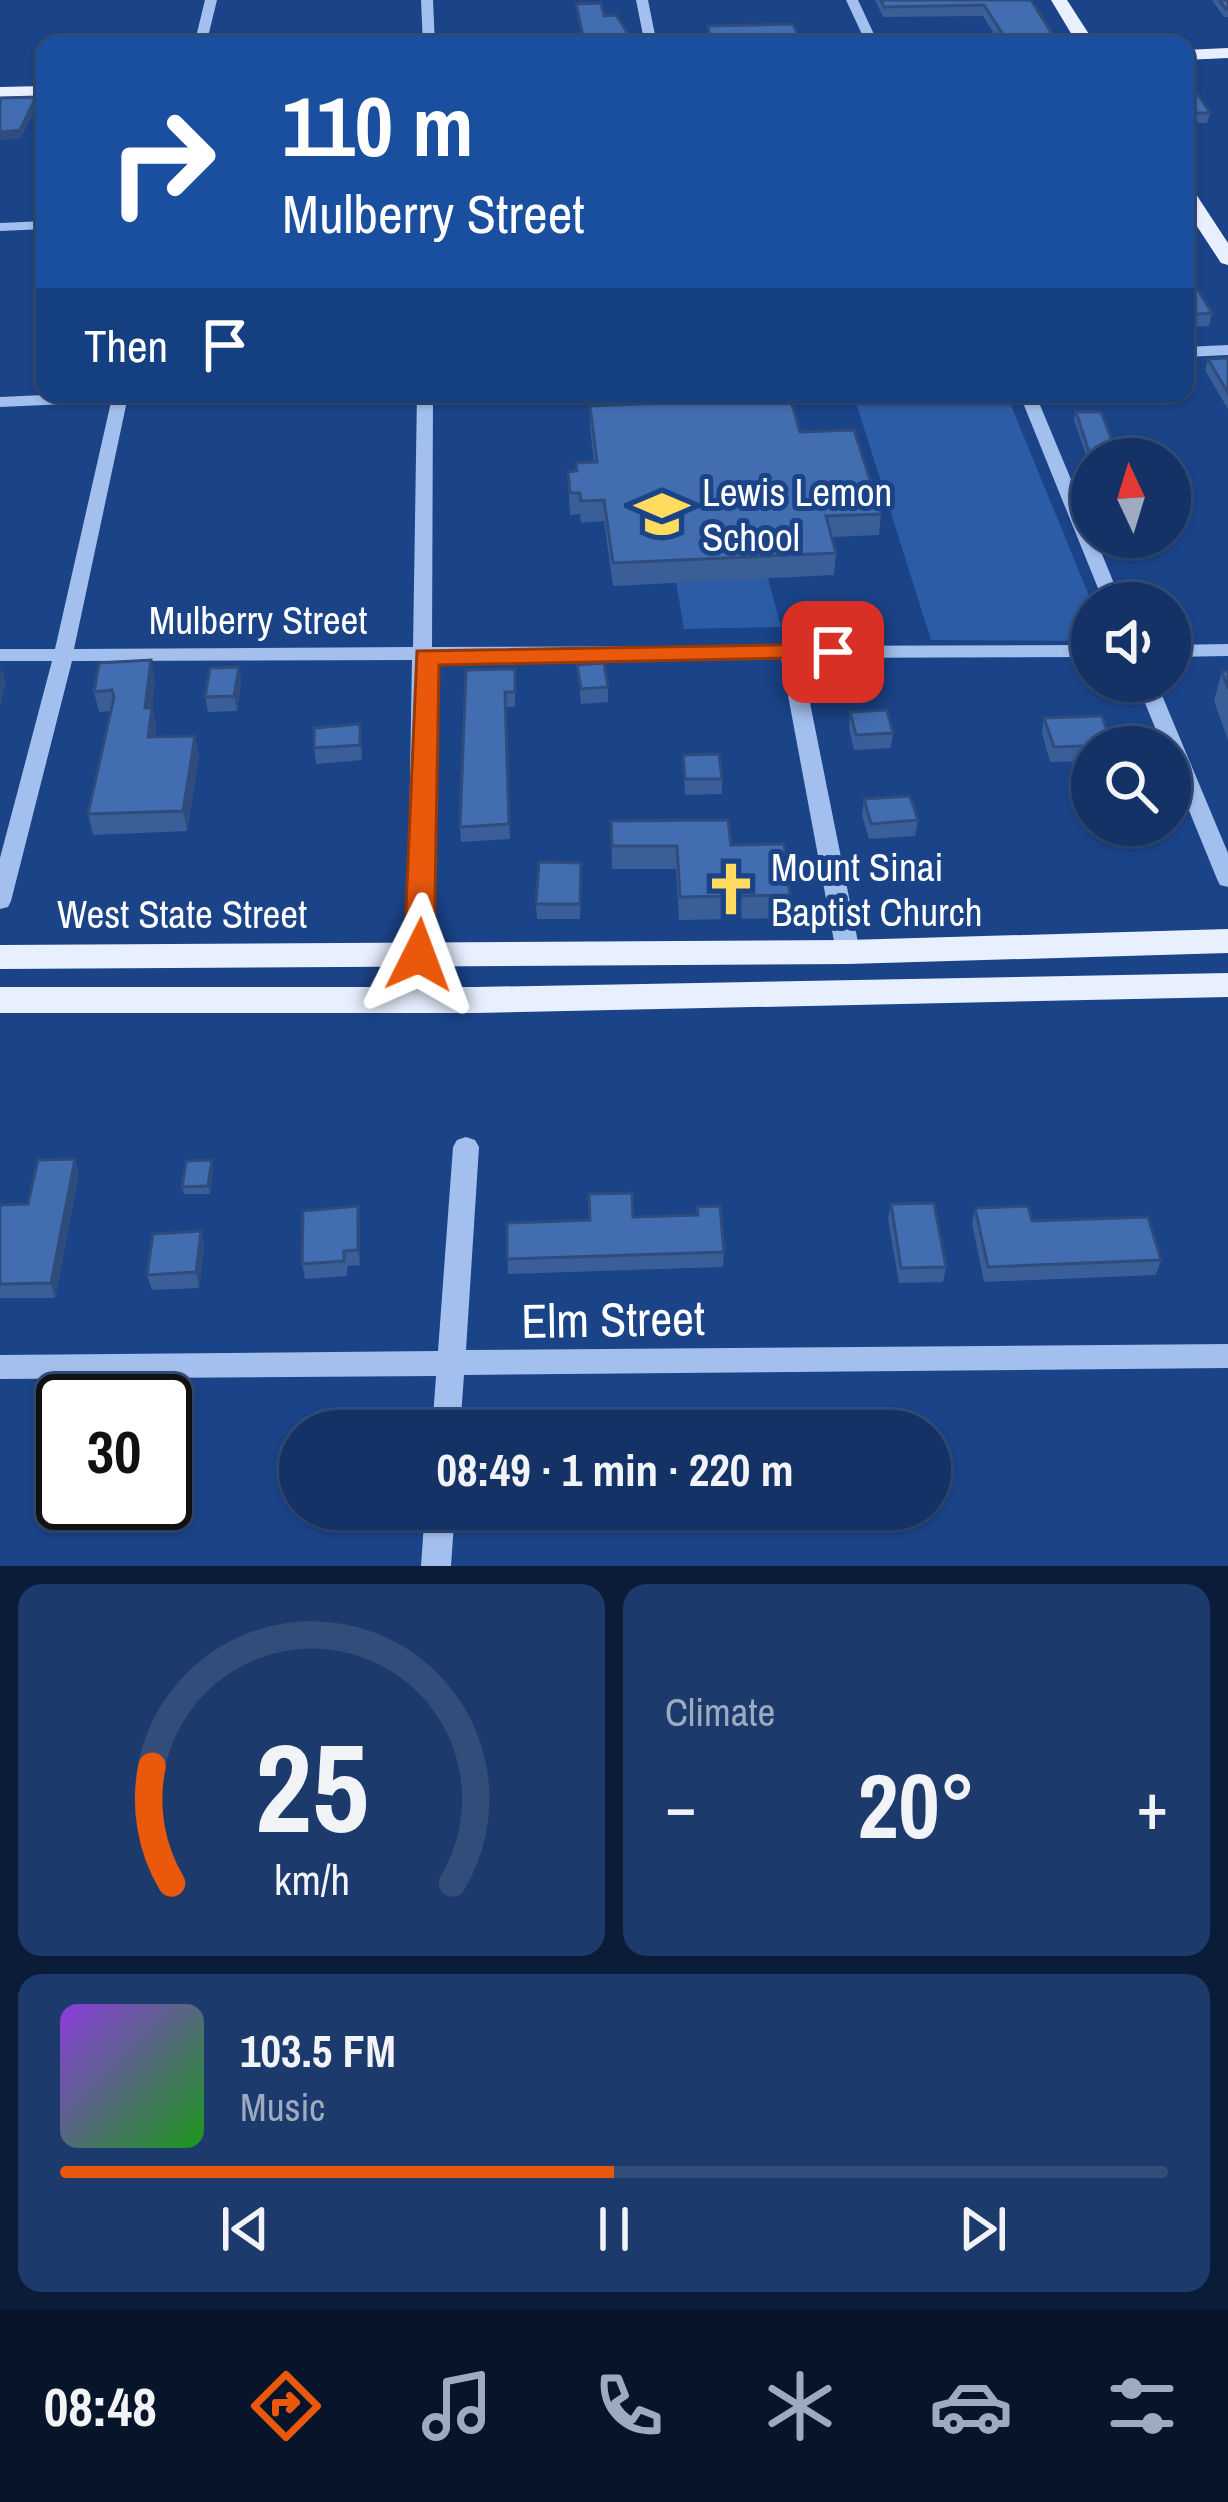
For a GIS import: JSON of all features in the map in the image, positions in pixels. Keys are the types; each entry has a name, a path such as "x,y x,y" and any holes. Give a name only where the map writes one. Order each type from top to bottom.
{"main road":[{"path":"1059,0 1082,36"},
{"path":"1194,55 1228,53"},
{"path":"0,92 36,91"},
{"path":"1194,206 1228,260"},
{"name":"West State Street","path":"0,957 848,952 1228,941"},
{"path":"0,1000 476,1000 1228,985"}],"street":[{"path":"202,36 211,0"},
{"path":"427,0 429,36"},
{"path":"642,0 649,36"},
{"path":"852,0 869,36"},
{"path":"0,226 36,225"},
{"path":"1194,352 1228,350"},
{"path":"0,402 36,400"},
{"path":"0,901 63,656 118,402"},
{"path":"419,955 426,657 425,402"},
{"path":"1031,402 1104,582"},
{"path":"1191,651 1228,650"},
{"name":"Mulberry Street","path":"0,656 1071,651"},
{"path":"790,652 848,952"},
{"path":"1155,702 1228,879"},
{"path":"448,1410 466,1147"},
{"name":"Elm Street","path":"0,1367 1228,1356"},
{"path":"436,1566 439,1530"}],"shaded area":[{"path":"856,402 1010,402 1083,582 1071,582 1071,641 931,640"},
{"path":"768,578 781,627 684,629 676,582"}],"building":[{"path":"881,0 1031,0 1053,36 1004,36 984,5 884,7"},
{"path":"601,3 604,16 616,15 629,36 583,36 576,4"},
{"path":"793,24 798,36 710,36 708,26"},
{"path":"1194,89 1210,113 1194,113"},
{"path":"36,97 20,130 0,132 0,98"},
{"path":"1194,284 1212,313 1194,314"},
{"path":"1228,358 1228,393 1208,359"},
{"path":"791,402 800,432 854,430 881,514 826,516 836,553 613,563 604,500 581,501 580,493 570,493 568,472 577,471 576,463 597,462 590,406"},
{"path":"1076,412 1101,412 1111,438 1084,438"},
{"path":"151,660 145,708 152,708 148,737 195,736 183,811 88,814 114,697 112,690 94,692 99,663"},
{"path":"604,663 608,687 581,689 577,665"},
{"path":"239,667 234,696 205,697 210,668"},
{"path":"515,669 515,692 505,692 509,824 460,827 466,670"},
{"path":"887,710 893,733 856,735 850,712"},
{"path":"1102,716 1105,726 1071,726 1071,746 1054,747 1044,718"},
{"path":"360,724 360,745 314,748 314,728"},
{"path":"719,754 722,779 685,779 683,755"},
{"path":"910,796 918,820 871,824 864,799"},
{"path":"728,820 731,845 784,844 790,895 680,897 677,846 612,846 611,821"},
{"path":"539,862 581,863 580,904 536,904"},
{"path":"75,1159 51,1283 0,1284 0,1205 28,1204 38,1160"},
{"path":"212,1160 208,1186 182,1187 186,1161"},
{"path":"632,1193 633,1217 698,1215 697,1207 720,1206 724,1252 507,1259 507,1223 590,1220 589,1194"},
{"path":"934,1203 946,1267 901,1268 891,1204"},
{"path":"358,1206 358,1250 344,1251 344,1261 302,1264 303,1211"},
{"path":"1028,1206 1032,1221 1148,1217 1161,1260 988,1267 975,1208"},
{"path":"201,1231 196,1272 147,1275 153,1234"}],"place":[{"name":"Lewis Lemon School","path":"662,514"},
{"name":"Mount Sinai Baptist Church","path":"731,889"}],"route":[{"path":"419,955 426,657 833,652"}]}
